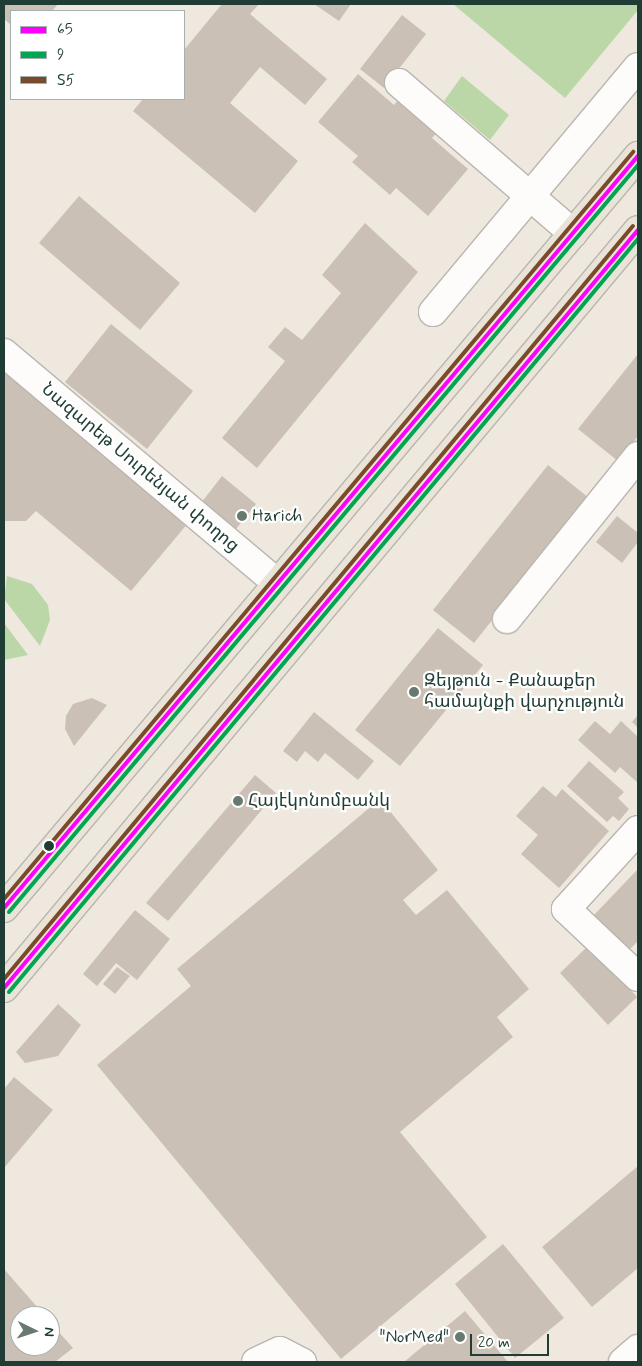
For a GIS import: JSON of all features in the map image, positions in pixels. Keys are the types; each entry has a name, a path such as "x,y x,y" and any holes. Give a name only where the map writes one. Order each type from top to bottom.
{"main road":[{"path":"618,177 638,135"},
{"path":"4,908 573,233 618,177 638,156"},
{"path":"4,988 638,230"}],"street":[{"path":"433,312 638,67"},
{"path":"399,83 573,233"},
{"name":"Նազարեթ Սուրենյան փողոց","path":"4,352 277,582"},
{"path":"507,619 638,456"},
{"path":"638,830 566,909 638,977"},
{"path":"623,1362 638,1349"},
{"path":"256,1362 280,1352 302,1362"}],"green space":[{"path":"453,4 638,4 638,10 565,98"},
{"path":"462,76 509,115 490,140 444,101"},
{"path":"7,576 32,584 48,605 50,620 40,646 4,599"},
{"path":"4,623 28,655 4,660"}],"building":[{"path":"4,4 58,4 53,10 10,10 10,24 4,19"},
{"path":"222,4 259,4 250,14 327,79 305,105 260,67 230,103 298,161 255,213 133,111 142,100 185,100 185,49"},
{"path":"314,4 351,4 339,21"},
{"path":"402,15 426,34 384,88 360,69"},
{"path":"358,74 394,105 400,98 438,131 432,138 468,169 428,216 396,188 390,195 352,162 358,156 318,122"},
{"path":"79,196 180,283 140,330 39,243"},
{"path":"365,223 418,272 257,468 222,438 285,361 268,347 285,327 302,340 341,293 322,275"},
{"path":"111,324 193,391 147,449 65,382"},
{"path":"638,354 638,436 618,461 578,429"},
{"path":"4,364 189,522 131,591 36,511 26,521 4,521"},
{"path":"548,465 589,498 474,643 433,610"},
{"path":"222,476 256,504 232,534 198,507"},
{"path":"617,516 638,533 638,542 622,563 596,542"},
{"path":"438,628 483,665 400,766 355,730"},
{"path":"92,698 107,705 74,746 65,729 66,716 73,704"},
{"path":"314,712 374,761 358,780 325,753 318,762 305,751 297,762 283,751"},
{"path":"638,715 638,728 632,722"},
{"path":"595,721 610,734 621,721 638,737 638,783 620,767 615,773 578,740"},
{"path":"589,761 624,792 618,798 629,809 619,821 613,816 607,822 567,786"},
{"path":"255,775 276,793 168,921 146,903"},
{"path":"543,786 556,797 562,789 609,831 559,888 521,854 538,835 516,816"},
{"path":"380,799 438,870 403,900 416,915 447,890 529,989 497,1017 513,1037 400,1132 487,1237 341,1359 97,1065 191,986 177,969"},
{"path":"638,869 638,941 628,951 593,916"},
{"path":"135,910 170,939 137,980 116,963 97,986 83,974"},
{"path":"589,945 637,997 608,1025 560,973"},
{"path":"117,967 130,976 115,994 103,984"},
{"path":"58,1004 81,1025 58,1056 25,1063 16,1052"},
{"path":"14,1077 53,1110 4,1168 4,1089"},
{"path":"638,1166 638,1268 592,1307 542,1247"},
{"path":"503,1244 564,1318 515,1358 455,1284"},
{"path":"4,1269 36,1306 10,1306 10,1356 60,1356 60,1333 73,1348 55,1362 4,1362"},
{"name":"\"NorMed\"","path":"465,1311 508,1362 404,1362"}],"transit line":[{"name":"Տ5","path":"4,899 633,152"},
{"name":"65","path":"4,908 638,156"},
{"name":"9","path":"9,912 638,165"},
{"name":"Տ5","path":"4,979 633,226"},
{"name":"65","path":"4,988 638,230"},
{"name":"9","path":"9,992 638,239"}],"place":[{"name":"Harich","path":"242,516"},
{"name":"Զեյթուն - Քանաքեր համայնքի վարչություն","path":"414,692"},
{"name":"Հայէկոնոմբանկ","path":"238,801"},
{"name":"\"NorMed\"","path":"460,1337"}]}
